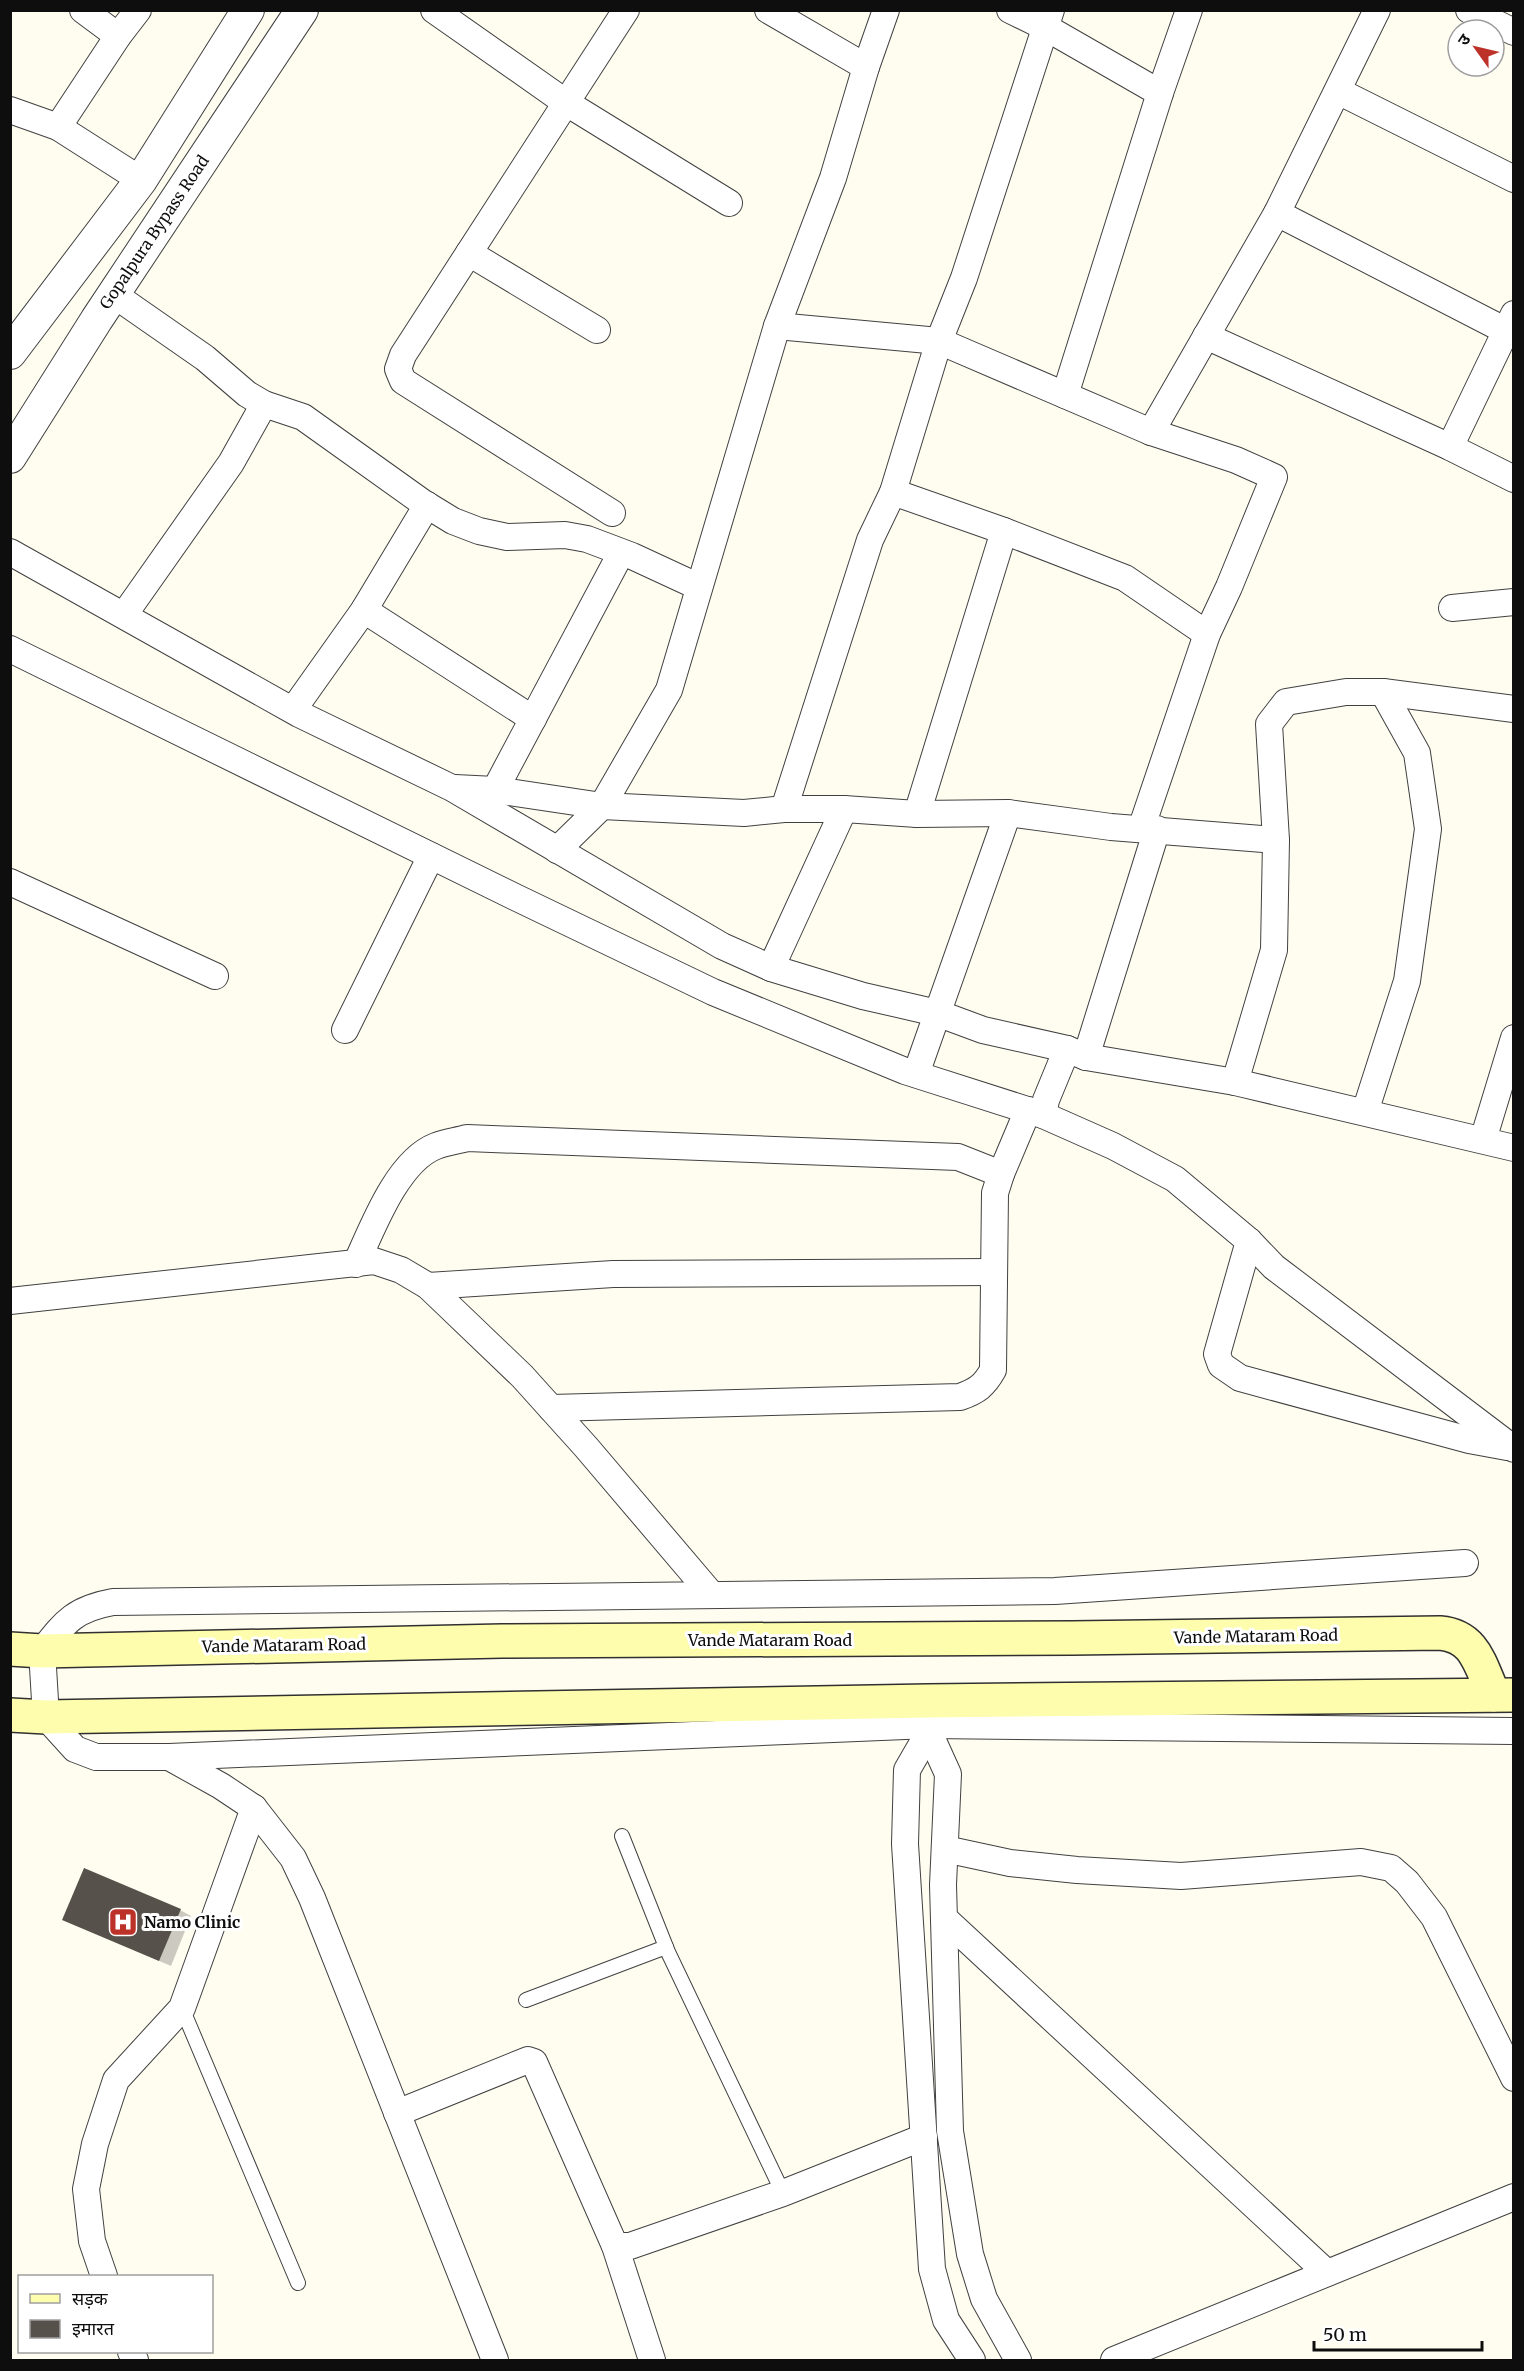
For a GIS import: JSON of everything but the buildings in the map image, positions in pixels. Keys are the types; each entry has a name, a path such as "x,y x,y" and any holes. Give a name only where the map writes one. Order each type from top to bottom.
{"main road":[{"name":"Vande Mataram Road","path":"26,1650 502,1641 1071,1638 1440,1633 1456,1635 1468,1643 1504,1695"},
{"name":"Vande Mataram Road","path":"10,1715 46,1717 236,1712 928,1719 1504,1695"}],"street":[{"path":"83,10 118,36"},
{"path":"58,127 118,36 138,10"},
{"path":"10,353 141,180 248,10"},
{"name":"Gopalpura Bypass Road","path":"10,457 113,294 302,10"},
{"path":"434,10 565,102 729,203"},
{"path":"612,513 403,381 398,369 403,355 626,10"},
{"path":"768,10 866,67"},
{"path":"556,850 602,806 669,690 777,326 833,178 866,67 886,10"},
{"path":"1010,10 1048,19 1160,93"},
{"path":"1065,395 1160,93 1189,10"},
{"path":"1151,432 1277,213 1377,10"},
{"path":"1469,10 1514,32"},
{"path":"784,809 870,540 893,492 939,341 964,278 1048,19"},
{"path":"1338,91 1514,179"},
{"path":"10,110 58,127 141,180"},
{"path":"1277,213 1510,327 1449,447"},
{"path":"470,253 597,330"},
{"path":"113,294 205,358 247,394 264,404 303,417 427,505 453,520 479,531 507,537 565,535 587,539 699,587"},
{"path":"551,1408 960,1397 978,1390 985,1384 993,1370 995,1194 1001,1174 1036,1113 1076,1053 1149,829 1207,634 1274,477 1236,460 1151,432 939,341 777,326"},
{"path":"1206,336 1514,479"},
{"path":"124,615 231,463 264,404"},
{"path":"893,492 1005,531 1125,578 1207,634"},
{"path":"293,710 364,610 427,505"},
{"path":"917,814 1005,531"},
{"path":"10,552 293,710 452,788 722,946 771,968 863,996 937,1013 983,1030 1076,1053 1235,1082 1514,1148"},
{"path":"495,790 621,553"},
{"path":"1452,608 1514,602"},
{"path":"364,610 533,719"},
{"path":"10,649 712,992 916,1074 1036,1113 1113,1146 1175,1179 1249,1241 1274,1267 1513,1448"},
{"path":"1235,1082 1274,950 1276,840 1269,724 1286,702 1346,692 1383,692 1514,709"},
{"path":"1365,1113 1407,981 1428,830 1417,753 1383,692"},
{"path":"452,788 495,790 602,806 744,813 784,809 844,809 917,814 1008,813 1276,840"},
{"path":"771,968 844,809"},
{"path":"916,1074 1008,813"},
{"path":"345,1030 431,856"},
{"path":"10,882 215,976"},
{"path":"1483,1140 1514,1038"},
{"path":"356,1264 386,1199 412,1163 434,1147 467,1138 958,1157 1001,1174"},
{"path":"1249,1241 1217,1354 1221,1365 1240,1378 1469,1440 1513,1448"},
{"path":"10,1301 374,1261 401,1270 428,1286 522,1376 711,1594"},
{"path":"428,1286 613,1274 993,1272"},
{"path":"1466,1563 1055,1591 113,1602 92,1606 66,1620 26,1650 46,1717 75,1749 96,1757 169,1757 928,1719 1514,1731"},
{"path":"928,1719 948,1774 945,1919 950,2131 970,2254 984,2299 1018,2361"},
{"path":"928,1719 907,1770 905,1844 932,2269 946,2319 972,2361"},
{"path":"169,1757 221,1786 254,1808 292,1858 312,1898 495,2361"},
{"path":"104,2275 92,2241 86,2189 95,2144 116,2080 182,2008 254,1808"},
{"path":"945,1849 1010,1863 1065,1869 1181,1876 1361,1862 1391,1868 1407,1882 1434,1917 1514,2079"},
{"path":"945,1919 1327,2273"},
{"path":"397,2113 528,2060 534,2062 615,2246 652,2361"},
{"path":"615,2246 630,2246 783,2193 924,2137"},
{"path":"1114,2361 1514,2197"}],"lane":[{"path":"622,1836 666,1947 783,2193"},
{"path":"526,2000 666,1947"},
{"path":"182,2008 298,2283"}],"place":[{"name":"Namo Clinic","path":"123,1922"}]}
